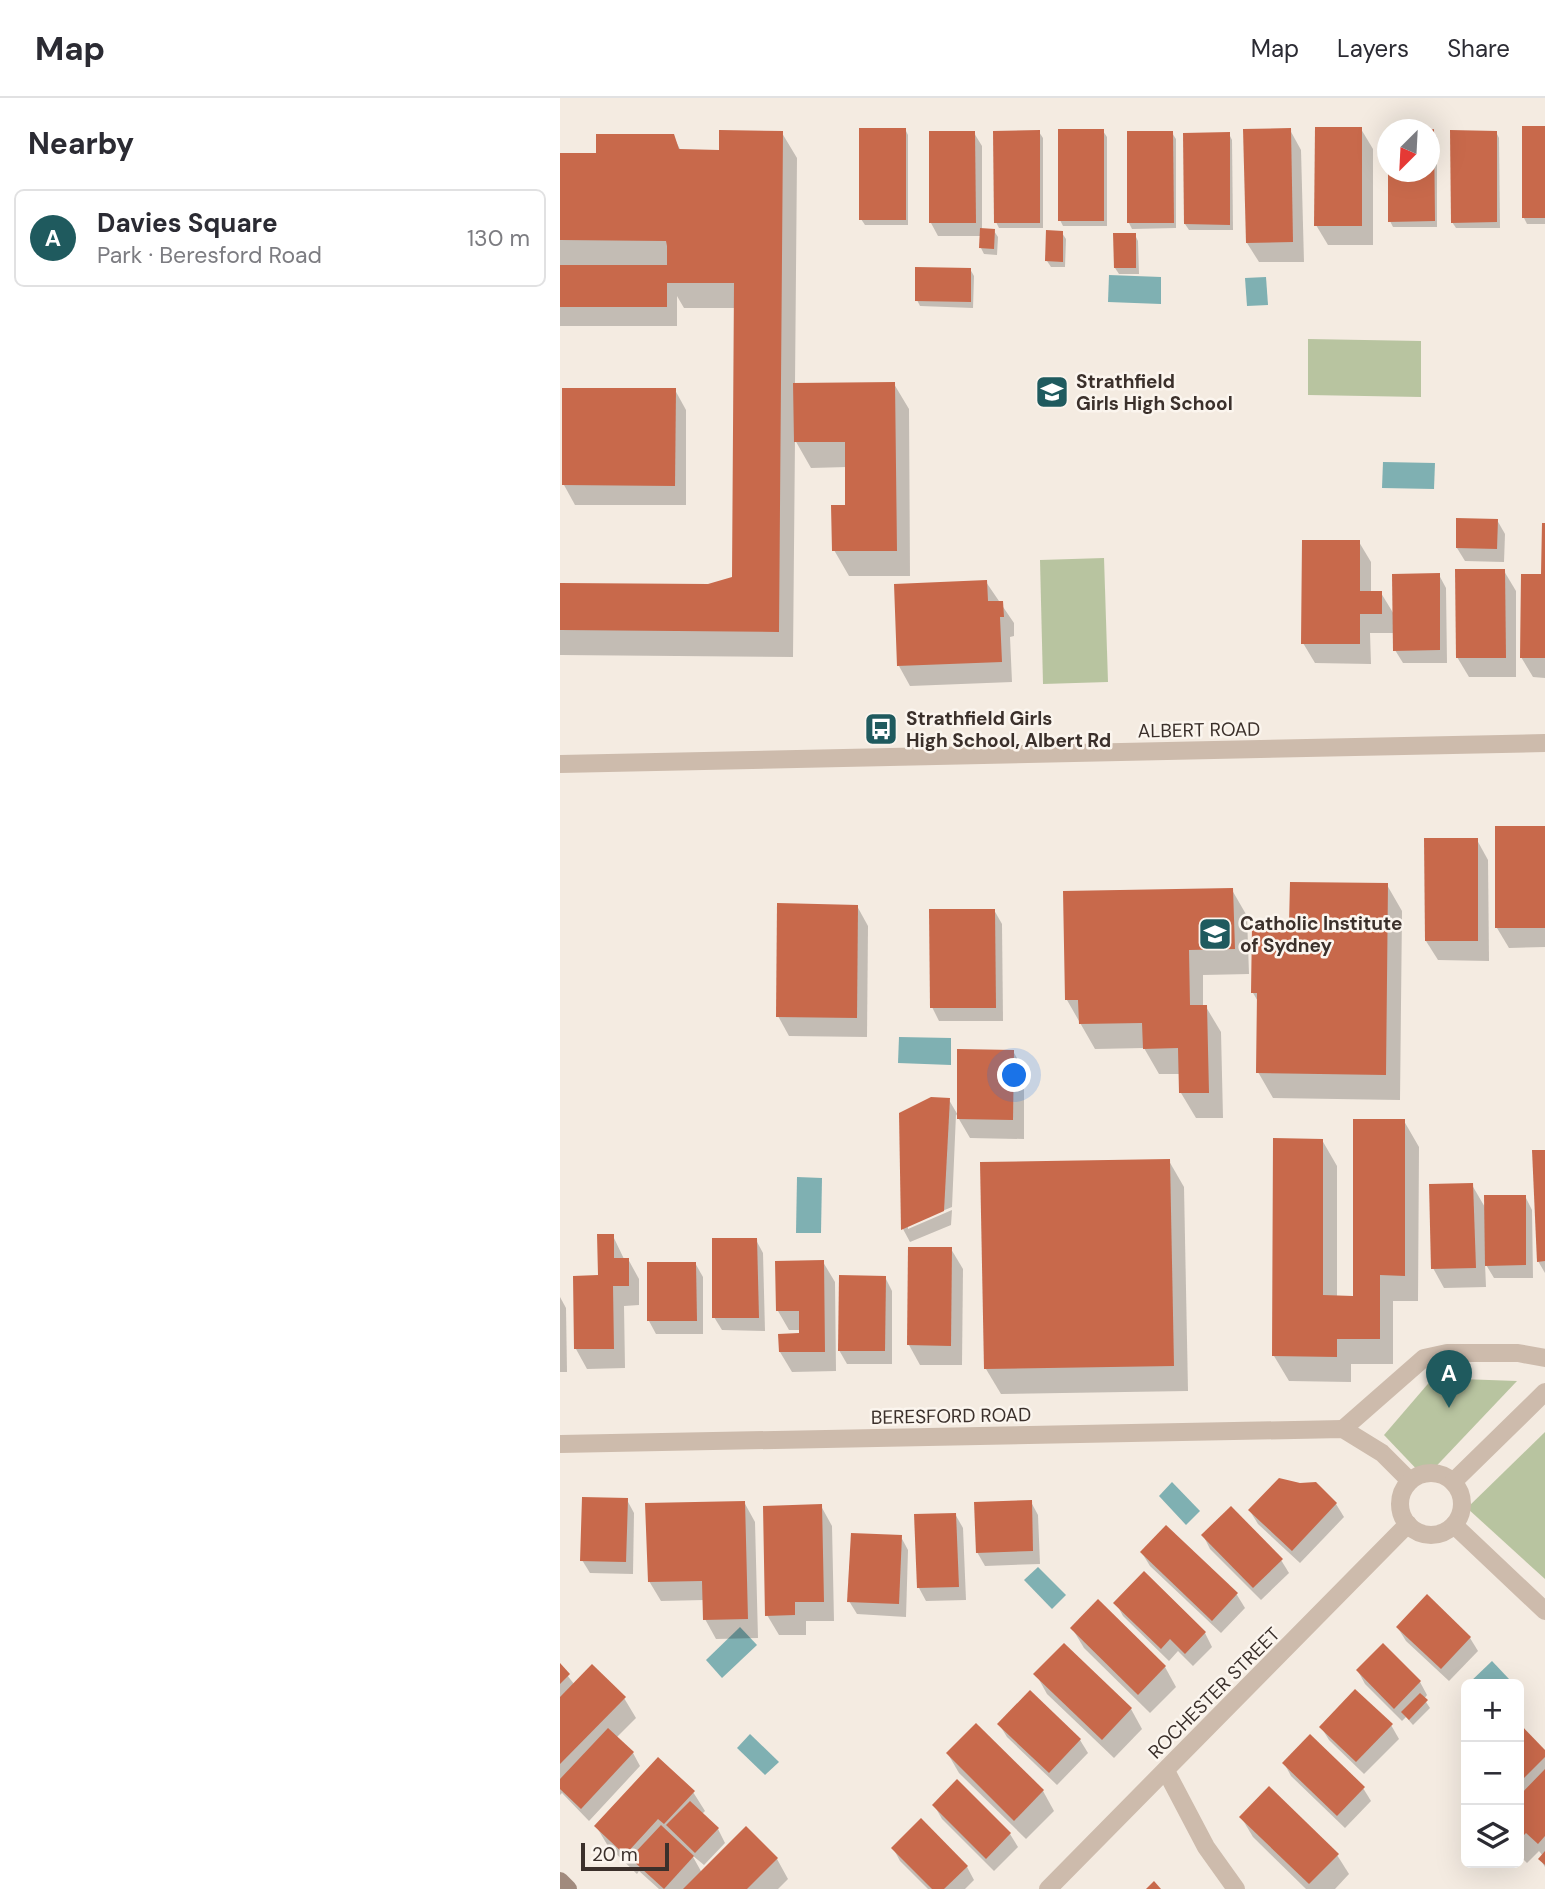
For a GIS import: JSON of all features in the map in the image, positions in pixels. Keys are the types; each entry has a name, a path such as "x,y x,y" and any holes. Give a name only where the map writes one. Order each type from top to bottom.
{"main road":[{"path":"560,1881 568,1889"}],"street":[{"name":"ALBERT ROAD","path":"560,764 1545,743"},
{"path":"1410,1481 1382,1453 1343,1429 1424,1358 1447,1353 1518,1353 1545,1358"},
{"path":"1453,1482 1545,1392"},
{"name":"BERESFORD ROAD","path":"560,1444 1343,1429"},
{"path":"1429,1473 1444,1476 1453,1482 1459,1490 1462,1506 1454,1525 1446,1531 1431,1535 1416,1531 1408,1524 1402,1515 1401,1500 1410,1481 1429,1473"},
{"name":"ROCHESTER STREET","path":"1048,1889 1408,1524"},
{"path":"1454,1525 1545,1611"},
{"path":"1166,1771 1206,1847 1236,1889"}],"green space":[{"path":"1308,339 1421,341 1421,397 1308,395"},
{"path":"1104,558 1108,682 1043,684 1040,560"},
{"path":"1433,1378 1517,1381 1425,1478 1384,1435"},
{"path":"1545,1432 1545,1579 1467,1508"}],"water":[{"path":"1109,275 1161,277 1161,304 1108,302"},
{"path":"1266,277 1268,305 1247,306 1245,278"},
{"path":"1383,462 1435,463 1434,489 1382,488"},
{"path":"899,1037 951,1038 951,1065 898,1063"},
{"path":"797,1177 822,1178 821,1233 796,1233"},
{"path":"1172,1482 1200,1511 1186,1525 1159,1496"},
{"path":"1038,1567 1066,1595 1052,1609 1024,1580"},
{"path":"740,1627 757,1645 722,1678 706,1660"},
{"path":"1492,1661 1509,1679 1473,1679"},
{"path":"750,1734 779,1762 765,1775 737,1748"}],"building":[{"path":"1522,126 1545,126 1545,218 1522,218"},
{"path":"1315,127 1362,127 1362,226 1314,226"},
{"path":"859,128 906,128 906,220 859,220"},
{"path":"1291,128 1293,242 1246,243 1243,129"},
{"path":"1058,129 1104,129 1104,221 1058,221"},
{"path":"719,130 783,131 779,632 560,630 560,583 708,584 732,577 734,283 667,283 667,307 560,307 560,265 667,265 667,246 666,241 560,240 560,153 596,153 596,134 674,134 679,149 719,150"},
{"path":"1040,130 1040,223 994,223 993,131"},
{"path":"1450,130 1497,131 1497,222 1451,223"},
{"path":"929,131 975,131 976,223 929,223"},
{"path":"1127,131 1173,131 1174,223 1127,223"},
{"path":"1230,132 1230,225 1184,224 1183,133"},
{"path":"1388,182 1435,182 1435,221 1388,222"},
{"path":"980,228 995,229 994,249 979,248"},
{"path":"1046,230 1063,231 1063,262 1045,261"},
{"path":"1113,233 1136,233 1136,268 1114,268"},
{"path":"915,267 971,268 971,302 915,301"},
{"path":"895,382 897,551 832,551 831,505 845,505 845,442 794,442 793,383"},
{"path":"562,388 676,388 675,486 562,485"},
{"path":"1456,518 1498,519 1497,549 1456,548"},
{"path":"1542,523 1545,523 1545,658 1520,658 1521,574 1541,574"},
{"path":"1302,540 1360,540 1360,591 1382,591 1382,614 1360,614 1360,644 1301,644"},
{"path":"1455,569 1505,569 1506,658 1456,658"},
{"path":"1440,573 1440,650 1393,651 1392,574"},
{"path":"987,580 988,601 1003,601 1004,617 1000,617 1002,662 897,666 894,584"},
{"path":"1495,826 1545,826 1545,928 1495,928"},
{"path":"1424,838 1478,838 1478,941 1425,941"},
{"path":"1290,882 1388,883 1386,1075 1256,1073 1257,993 1251,993 1252,925 1289,925"},
{"path":"1233,888 1235,949 1189,950 1190,1005 1207,1005 1209,1093 1179,1093 1178,1048 1143,1049 1142,1023 1079,1024 1078,1000 1065,1000 1063,891"},
{"path":"777,903 858,905 857,1018 776,1017"},
{"path":"929,909 995,909 996,1008 930,1008"},
{"path":"957,1049 1014,1050 1013,1120 957,1119"},
{"path":"931,1097 950,1098 944,1211 901,1230 899,1113"},
{"path":"1353,1119 1405,1119 1405,1276 1380,1275 1380,1339 1337,1339 1337,1357 1272,1356 1273,1138 1323,1139 1323,1295 1353,1296"},
{"path":"1532,1150 1545,1150 1545,1261 1537,1262"},
{"path":"1170,1159 1174,1366 984,1369 980,1162"},
{"path":"1473,1183 1476,1268 1431,1269 1429,1184"},
{"path":"1484,1195 1526,1195 1526,1265 1485,1266"},
{"path":"597,1234 614,1234 614,1258 629,1258 629,1286 613,1286 614,1349 574,1349 573,1276 598,1275"},
{"path":"712,1238 757,1238 759,1318 712,1318"},
{"path":"908,1247 952,1247 951,1346 907,1345"},
{"path":"824,1260 825,1352 779,1352 778,1334 799,1333 799,1311 776,1311 775,1261"},
{"path":"647,1262 696,1262 697,1321 647,1321"},
{"path":"839,1275 886,1276 885,1351 838,1351"},
{"path":"1279,1478 1300,1483 1316,1482 1337,1503 1292,1551 1248,1510"},
{"path":"582,1497 628,1498 626,1562 580,1561"},
{"path":"1032,1500 1033,1551 976,1553 974,1502"},
{"path":"745,1501 748,1619 703,1620 702,1581 648,1582 645,1503"},
{"path":"822,1504 824,1602 795,1602 795,1615 765,1616 763,1506"},
{"path":"1231,1506 1283,1559 1253,1588 1201,1535"},
{"path":"956,1513 959,1587 917,1588 914,1514"},
{"path":"1166,1525 1238,1593 1212,1621 1140,1552"},
{"path":"851,1533 902,1535 899,1604 847,1602"},
{"path":"1144,1571 1206,1632 1185,1654 1170,1639 1161,1649 1113,1603"},
{"path":"1427,1594 1471,1637 1441,1669 1396,1627"},
{"path":"1098,1599 1166,1666 1138,1695 1070,1628"},
{"path":"1064,1643 1132,1708 1102,1740 1033,1674"},
{"path":"1383,1643 1421,1681 1394,1709 1356,1670"},
{"path":"560,1663 570,1674 560,1684"},
{"path":"592,1664 626,1697 560,1764 560,1697"},
{"path":"1355,1689 1393,1724 1356,1762 1319,1727"},
{"path":"1030,1690 1081,1739 1049,1773 997,1724"},
{"path":"1420,1693 1428,1700 1409,1720 1401,1712"},
{"path":"976,1723 1044,1790 1014,1821 946,1753"},
{"path":"608,1728 634,1752 581,1809 560,1789 560,1779"},
{"path":"1524,1728 1545,1750 1545,1757 1524,1778"},
{"path":"1310,1734 1365,1787 1337,1816 1282,1763"},
{"path":"658,1757 695,1791 664,1824 658,1819 625,1855 594,1826"},
{"path":"1545,1769 1545,1836 1538,1844 1526,1833 1524,1835 1524,1791"},
{"path":"957,1779 1011,1833 986,1859 932,1805"},
{"path":"1269,1786 1339,1854 1309,1884 1239,1817"},
{"path":"690,1801 719,1828 695,1853 666,1825"},
{"path":"921,1818 968,1866 944,1889 932,1889 891,1848"},
{"path":"661,1825 694,1856 664,1889 630,1858"},
{"path":"746,1826 778,1858 747,1889 683,1889"},
{"path":"1545,1851 1545,1865 1538,1859"},
{"path":"1154,1881 1161,1889 1146,1889"}],"place":[{"name":"Strathfield Girls High School","path":"1052,392"},
{"name":"Strathfield Girls High School, Albert Rd","path":"881,729"},
{"name":"Catholic Institute of Sydney","path":"1215,934"},
{"name":"Davies Square","path":"1449,1408"}]}
